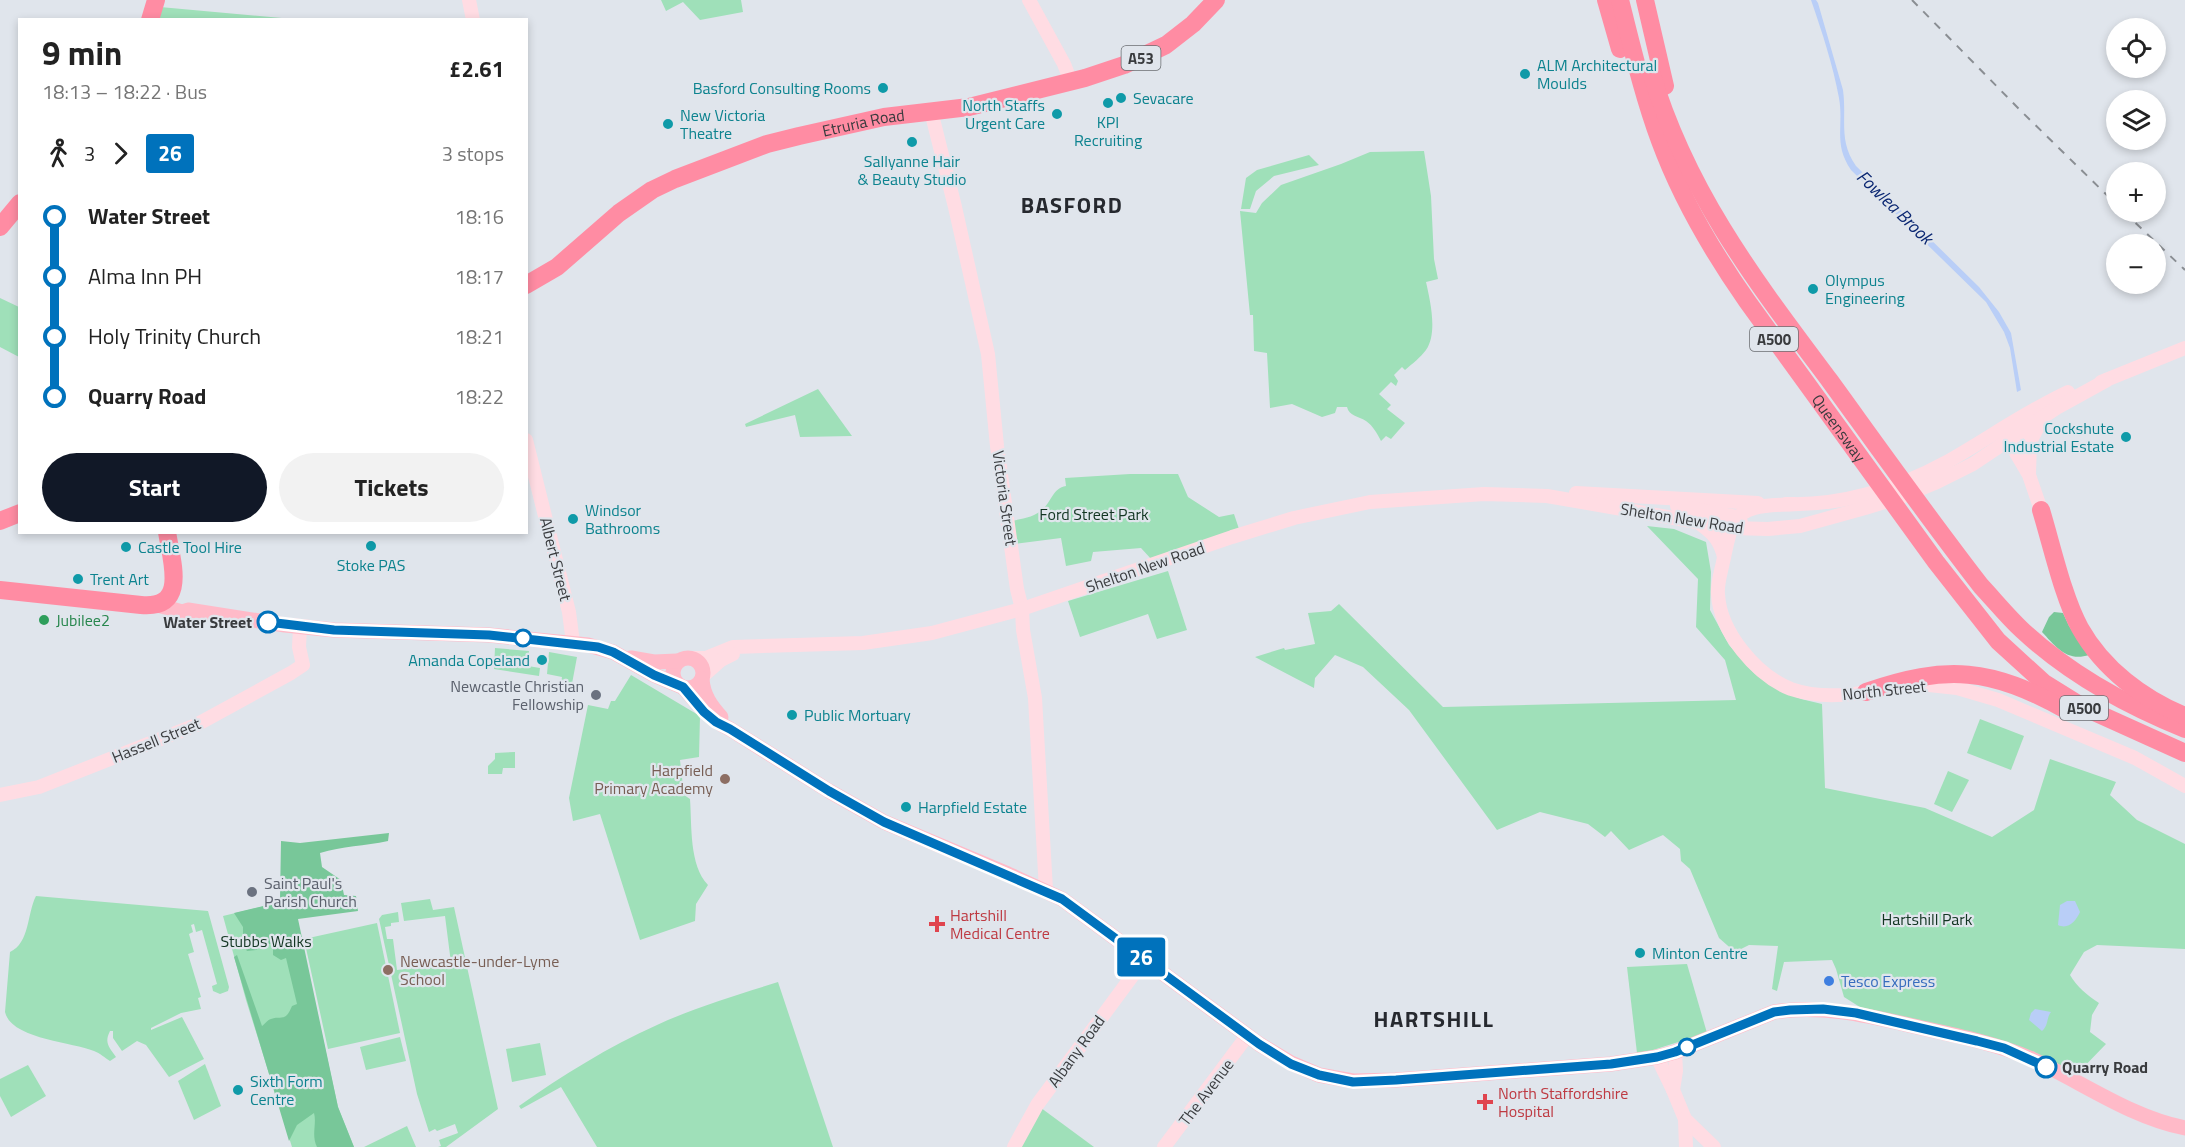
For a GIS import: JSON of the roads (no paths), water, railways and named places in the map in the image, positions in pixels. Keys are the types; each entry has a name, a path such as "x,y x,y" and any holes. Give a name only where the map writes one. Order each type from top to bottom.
{"highway":[{"path":"151,18 156,0"},
{"name":"Etruria Road","path":"528,284 557,267 628,206 675,179 767,144 861,121 969,107 1003,100 1124,65 1166,45 1193,24 1216,0"},
{"path":"1606,0 1642,115 1674,184 1695,218"},
{"name":"Queensway","path":"1620,0 1651,116 1668,162 1695,218 1721,264 1936,562 1998,641 2044,683 2081,706 2185,755"},
{"name":"Queensway","path":"1632,0 1648,63 1663,109 1684,160 1705,202 1762,290 1941,534 1981,586 2044,649 2107,691 2185,729"},
{"path":"1645,0 1652,38 1673,118 1705,202"},
{"path":"0,226 18,205"},
{"path":"2041,510 2069,600 2088,640 2112,669 2134,688 2185,716"},
{"path":"0,521 18,514"},
{"path":"0,590 141,605 166,600 172,566 166,534"},
{"path":"1866,693 1914,678 1975,674 2013,684 2083,719 2185,755"}],"main road":[{"path":"469,0 473,18"},
{"path":"1029,0 1064,64 1071,82"},
{"name":"Victoria Street","path":"930,111 983,327 1017,589 1022,609 1035,707 1046,890"},
{"name":"Shelton New Road","path":"1547,496 1578,493 1794,504 1855,496 1895,485 1925,473 2043,404 2073,390 2107,380 2185,348"},
{"name":"Shelton New Road","path":"693,658 705,658 733,647 854,644 898,639 1022,609 1247,532 1370,502 1443,496 1504,494 1547,496 1698,522 1800,526 1901,497 1959,471 2010,442 2044,416 2107,380"},
{"path":"2029,475 2030,442 2044,416"},
{"path":"2002,429 2029,475 2041,510"},
{"name":"Albert Street","path":"528,448 569,612 573,643"},
{"path":"1973,464 1998,456 2018,459"},
{"path":"1628,496 1737,524 1740,513 1751,508 1794,504"},
{"path":"1698,522 1713,532 1724,558"},
{"name":"North Street","path":"1737,524 1724,558 1718,590 1719,605 1727,628 1749,660 1774,680 1791,688 1824,695 1846,696 1910,686 1929,685 1957,688 1998,700 2135,758 2185,786"},
{"path":"166,600 188,610 300,627 382,633 489,635 573,643 654,662 693,658 702,667 703,690 707,698 730,729"},
{"name":"Hassell Street","path":"0,795 39,787 196,725 303,665 299,647 300,627"},
{"name":"Shelton New Road","path":"702,678 721,660 745,648"},
{"path":"616,654 654,675 681,686 693,687 702,678"},
{"path":"677,661 672,673 704,712 716,722 884,822 1046,890 1081,911 1247,1036 1307,1071 1353,1082 1611,1064 1675,1052 1774,1012 1841,1011 2004,1048 2032,1059 2149,1119 2185,1128"},
{"name":"Albany Road","path":"1014,1147 1037,1105 1144,960"},
{"name":"The Avenue","path":"1164,1147 1247,1036"},
{"path":"1674,1090 1675,1052"},
{"path":"1657,1057 1674,1090 1685,1119 1686,1147"},
{"path":"1685,1119 1714,1147"}],"water":[{"name":"Fowlea Brook","path":"1811,0 1816,0 1818,3 1843,90 1844,130 1850,156 1856,166 1979,287 1999,312 2011,333 2021,390 2017,392 2010,348 2004,332 1986,302 1851,170 1846,161 1842,152 1837,86"},
{"path":"2067,901 2075,901 2080,912 2071,924 2058,925 2060,905"},
{"path":"2035,1009 2051,1012 2042,1031 2029,1020"}],"railway":[{"path":"1912,0 2106,194"},
{"path":"2135,222 2185,270"}],"place":[{"name":"ALM Architectural Moulds","path":"1525,74"},
{"name":"Basford Consulting Rooms","path":"883,88"},
{"name":"Sevacare","path":"1121,98"},
{"name":"KPI Recruiting","path":"1108,103"},
{"name":"North Staffs Urgent Care","path":"1057,114"},
{"name":"New Victoria Theatre","path":"668,124"},
{"name":"Sallyanne Hair & Beauty Studio","path":"912,142"},
{"name":"Olympus Engineering","path":"1813,289"},
{"name":"Cockshute Industrial Estate","path":"2126,437"},
{"name":"Windsor Bathrooms","path":"573,519"},
{"name":"Stoke PAS","path":"371,546"},
{"name":"Castle Tool Hire","path":"126,547"},
{"name":"Trent Art","path":"78,579"},
{"name":"Jubilee2","path":"44,620"},
{"name":"Water Street","path":"268,622"},
{"name":"Amanda Copeland","path":"542,660"},
{"name":"Newcastle Christian Fellowship","path":"596,695"},
{"name":"Public Mortuary","path":"792,715"},
{"name":"Harpfield Primary Academy","path":"725,779"},
{"name":"Harpfield Estate","path":"906,807"},
{"name":"Saint Paul's Parish Church","path":"252,892"},
{"name":"Hartshill Medical Centre","path":"937,924"},
{"name":"Minton Centre","path":"1640,953"},
{"name":"Newcastle-under-Lyme School","path":"388,970"},
{"name":"Tesco Express","path":"1829,981"},
{"name":"Quarry Road","path":"2046,1067"},
{"name":"Sixth Form Centre","path":"238,1090"},
{"name":"North Staffordshire Hospital","path":"1485,1102"}],"district":[{"name":"BASFORD","path":"1072,205"},
{"name":"HARTSHILL","path":"1434,1019"}],"park label":[{"name":"Ford Street Park","path":"1094,514"},
{"name":"Hartshill Park","path":"1927,919"},
{"name":"Stubbs Walks","path":"266,941"}]}
